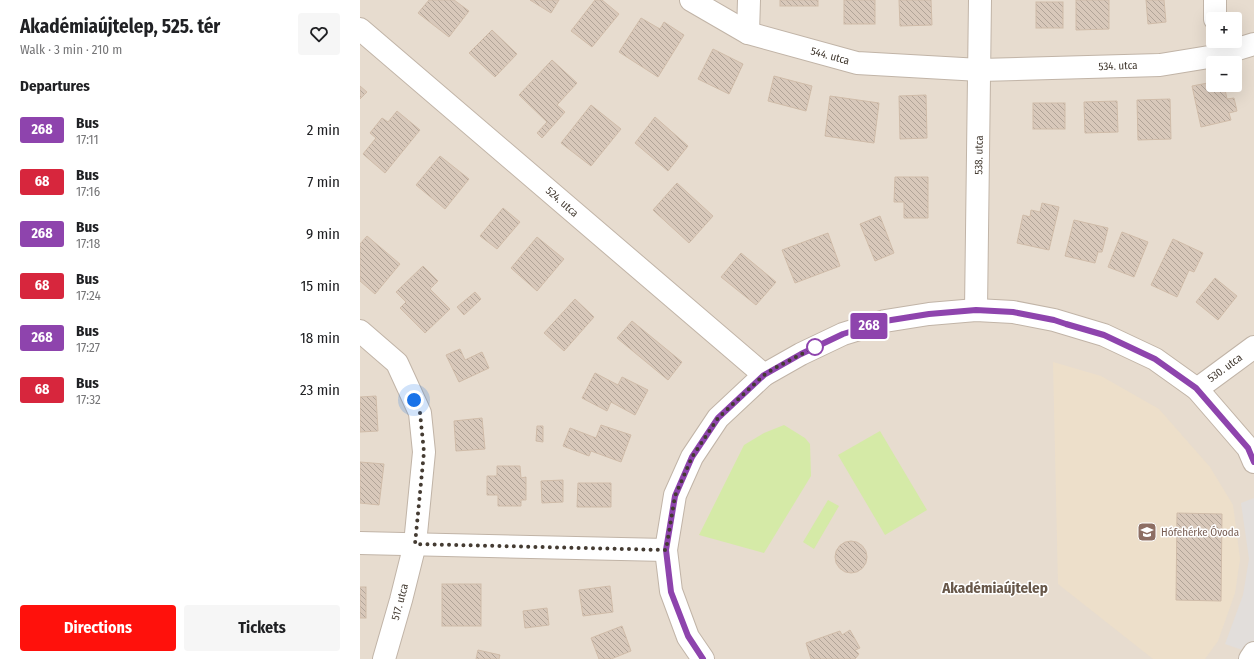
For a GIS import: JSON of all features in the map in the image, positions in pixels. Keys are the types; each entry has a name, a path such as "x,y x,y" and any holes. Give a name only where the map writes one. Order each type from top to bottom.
{"street":[{"name":"544. utca","path":"691,0 748,34 857,63 980,70"},
{"path":"748,34 749,0"},
{"name":"538. utca","path":"976,310 980,0"},
{"path":"1215,12 1216,0"},
{"name":"524. utca","path":"360,29 764,375"},
{"name":"534. utca","path":"980,70 1160,65 1215,49 1254,44"},
{"path":"703,659 688,636 671,592 666,550 675,496 692,457 718,418 764,375 801,354 843,334 885,321 929,314 976,310 1013,312 1054,320 1104,335 1155,359 1196,388 1248,448 1254,462"},
{"name":"517. utca","path":"360,330 397,363 420,413 424,452 415,544 384,659"},
{"name":"530. utca","path":"1196,388 1254,347"},
{"path":"360,543 666,550"},
{"path":"1250,659 1254,653"}],"shaded area":[{"path":"360,0 1254,0 1254,659 360,659"},
{"name":"Hófehérke Óvoda","path":"1053,362 1101,376 1159,409 1210,467 1233,505 1240,559 1235,593 1218,641 1205,659 1153,659 1058,584"},
{"path":"1254,498 1254,654 1225,644 1243,595 1249,559 1241,503"}],"green space":[{"path":"784,425 805,438 810,444 811,476 764,553 699,535 744,445 764,433"},
{"path":"880,431 927,510 885,535 838,455"},
{"path":"828,500 839,506 814,549 803,542"}],"building":[{"path":"429,0 454,0 469,11 449,37 418,13"},
{"path":"530,0 559,0 551,13"},
{"path":"595,0 602,0 619,14 592,47 571,31"},
{"path":"780,0 818,0 818,6 780,6"},
{"path":"844,0 875,0 875,24 844,24"},
{"path":"899,0 931,0 932,25 900,26"},
{"path":"1076,0 1109,0 1109,29 1076,30"},
{"path":"1146,0 1164,0 1166,22 1148,24"},
{"path":"1036,2 1063,2 1063,28 1036,28"},
{"path":"641,18 660,29 664,22 684,35 658,77 619,52"},
{"path":"492,30 517,54 495,77 469,53"},
{"path":"713,49 743,64 729,94 698,79"},
{"path":"552,60 577,83 557,105 565,112 542,138 537,133 547,122 519,95"},
{"path":"774,76 812,86 806,111 768,101"},
{"path":"1206,83 1206,92 1226,92 1227,99 1234,98 1237,111 1229,113 1231,120 1201,127 1192,86"},
{"path":"360,86 367,92 360,99"},
{"path":"926,95 927,138 900,139 899,96"},
{"path":"830,96 879,103 874,143 825,136"},
{"path":"1170,99 1171,139 1138,140 1137,100"},
{"path":"1117,101 1118,132 1085,133 1084,102"},
{"path":"1033,103 1065,103 1065,129 1033,129"},
{"path":"591,105 621,129 591,166 561,143"},
{"path":"397,111 420,130 385,173 363,154 376,138 370,133 382,118 388,122"},
{"path":"655,117 688,146 668,171 635,143"},
{"path":"440,156 469,179 445,209 416,185"},
{"path":"895,177 928,177 928,218 904,218 904,202 894,202"},
{"path":"677,183 713,216 689,243 653,210"},
{"path":"1042,203 1059,207 1049,250 1017,243 1023,215 1030,217 1031,210 1040,212"},
{"path":"503,208 520,222 497,249 480,236"},
{"path":"880,216 894,253 875,261 860,224"},
{"path":"1074,220 1108,228 1102,252 1098,252 1095,263 1065,256"},
{"path":"1122,232 1148,242 1134,277 1108,267"},
{"path":"828,233 840,266 795,283 782,250"},
{"path":"367,236 400,264 375,294 360,281 360,244"},
{"path":"537,237 564,259 537,291 511,268"},
{"path":"1173,239 1203,253 1194,272 1189,270 1177,297 1151,285"},
{"path":"741,253 776,282 756,305 721,277"},
{"path":"423,266 438,281 430,289 450,309 425,333 400,308 406,302 396,292"},
{"path":"1215,278 1237,296 1218,320 1196,302"},
{"path":"475,292 481,299 464,315 457,307"},
{"path":"575,299 594,317 564,351 544,333"},
{"path":"632,321 682,362 668,380 617,338"},
{"path":"460,349 465,360 482,352 489,368 459,382 446,355"},
{"path":"595,373 618,385 622,377 648,390 635,415 611,402 607,411 582,398"},
{"path":"376,396 378,431 360,432 360,397"},
{"path":"482,418 485,449 456,451 454,421"},
{"path":"601,425 631,435 621,462 591,451 589,456 563,446 570,428 596,438"},
{"path":"537,426 543,426 543,442 536,441"},
{"path":"360,462 384,464 379,505 360,503"},
{"path":"497,466 520,466 521,478 526,477 526,500 521,500 521,506 498,506 498,495 487,495 487,476 497,476"},
{"path":"563,480 563,502 542,503 541,481"},
{"path":"578,483 611,483 611,507 577,507"},
{"path":"1177,513 1222,514 1221,601 1176,600"},
{"path":"848,541 854,541 864,548 867,557 866,563 860,570 854,573 848,573 838,566 835,560 835,554 842,544"},
{"path":"442,584 481,584 481,626 442,626"},
{"path":"610,586 613,612 583,616 579,590"},
{"path":"360,587 366,587 366,618 360,618"},
{"path":"547,608 549,625 525,628 523,611"},
{"path":"622,626 631,651 611,659 599,659 591,638"},
{"path":"850,630 860,648 855,650 859,654 855,659 811,659 806,643 840,631 842,635"},
{"path":"478,650 500,655 499,659 476,659"}],"bus line":[{"name":"268","path":"703,659 688,636 671,592 666,550 675,496 692,457 718,418 764,375 801,354 843,334 885,321 929,314 976,310 1013,312 1054,320 1104,335 1155,359 1196,388 1248,448 1254,462"}],"place":[{"name":"Hófehérke Óvoda","path":"1147,532"}],"district":[{"name":"Akadémiaújtelep","path":"995,588"}],"route":[{"path":"414,400 420,413 424,452 415,544 666,550 675,496 692,457 718,418 764,375 815,347"}]}
